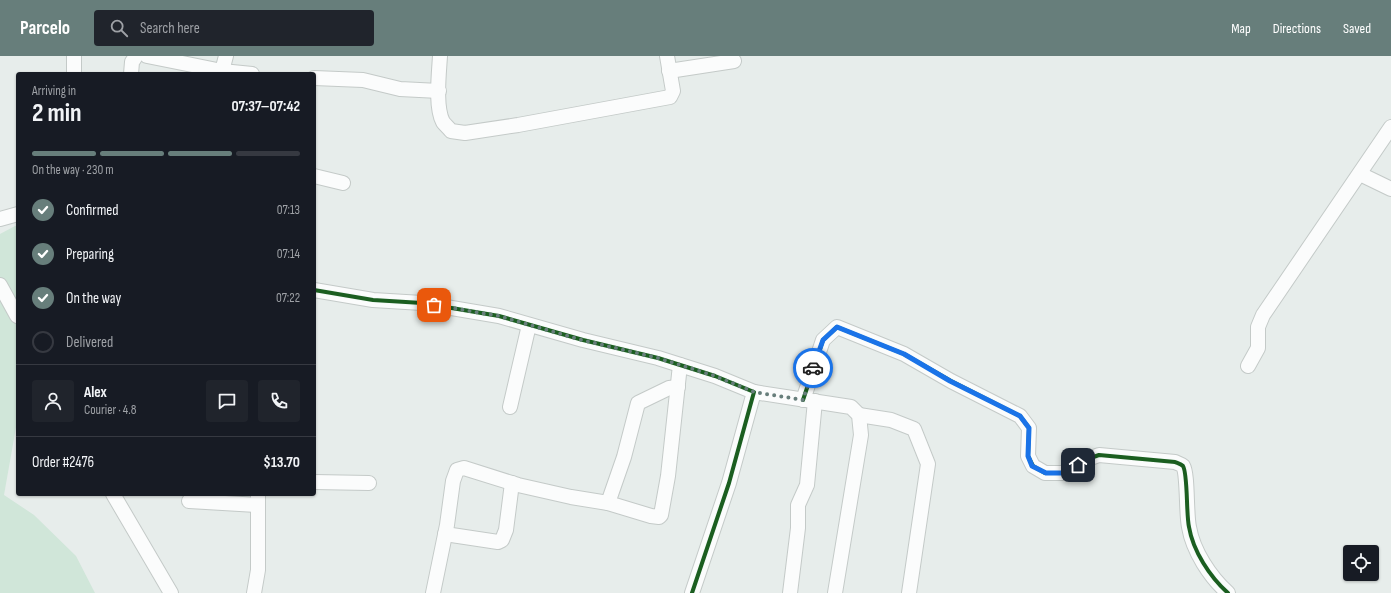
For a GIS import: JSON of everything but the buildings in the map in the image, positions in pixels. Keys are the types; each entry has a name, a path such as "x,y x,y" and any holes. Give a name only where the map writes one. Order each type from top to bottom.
{"street":[{"path":"74,56 74,72"},
{"path":"131,72 132,62 136,56"},
{"path":"147,56 232,72"},
{"path":"222,71 226,56"},
{"path":"440,56 439,91 440,111 443,122 451,131 465,133 518,125 670,96 672,91 667,56"},
{"path":"670,71 734,61"},
{"path":"316,78 363,80 400,89 439,91"},
{"path":"1248,366 1258,348 1258,327 1263,315 1391,127"},
{"path":"1360,174 1391,190"},
{"path":"316,176 342,183"},
{"path":"0,219 16,215"},
{"path":"0,284 16,314"},
{"path":"316,290 373,300 422,303 499,316 680,365 715,376 754,392 851,407 859,415 891,420 914,429 928,464 909,593"},
{"path":"510,407 528,325"},
{"path":"790,593 798,528 798,505 807,485 809,400 823,340 837,327 904,354 950,381 1020,416 1029,428 1028,456 1032,466 1046,473 1062,473 1070,470 1085,460 1099,455 1175,462 1180,464 1185,473 1186,510 1189,529 1194,545 1201,559 1228,593"},
{"path":"433,593 445,534 451,488 457,470 464,468 512,483 571,497 608,503 659,517 661,515 668,476 680,365"},
{"path":"608,503 624,457 638,403 669,388 678,387"},
{"path":"692,593 729,483 754,392"},
{"path":"835,593 861,435 859,415"},
{"path":"316,482 369,483"},
{"path":"445,534 498,542 502,540 506,530 512,483"},
{"path":"114,496 171,593"},
{"path":"189,501 258,500 258,570 254,593"}],"green space":[{"path":"16,226 16,427 4,495 34,515 76,556 95,593 0,593 0,234"}],"cycle path":[{"path":"316,290 373,300 422,303 499,316 583,340 658,358 715,376 754,392 729,483 692,593"},
{"path":"803,400 823,340 837,327 904,354 951,381 1020,416 1029,428 1028,456 1033,466 1045,473 1062,473 1070,470 1085,460 1099,455 1175,462 1180,464 1185,470 1188,521 1194,545 1203,563 1221,587 1228,593"}],"way so far":[{"path":"434,305 499,316 582,340 658,358 715,376 754,392 803,400 813,368"}],"route":[{"path":"813,368 823,340 837,327 904,354 950,381 1020,416 1029,428 1028,456 1032,466 1046,473 1062,473 1078,465"}]}
